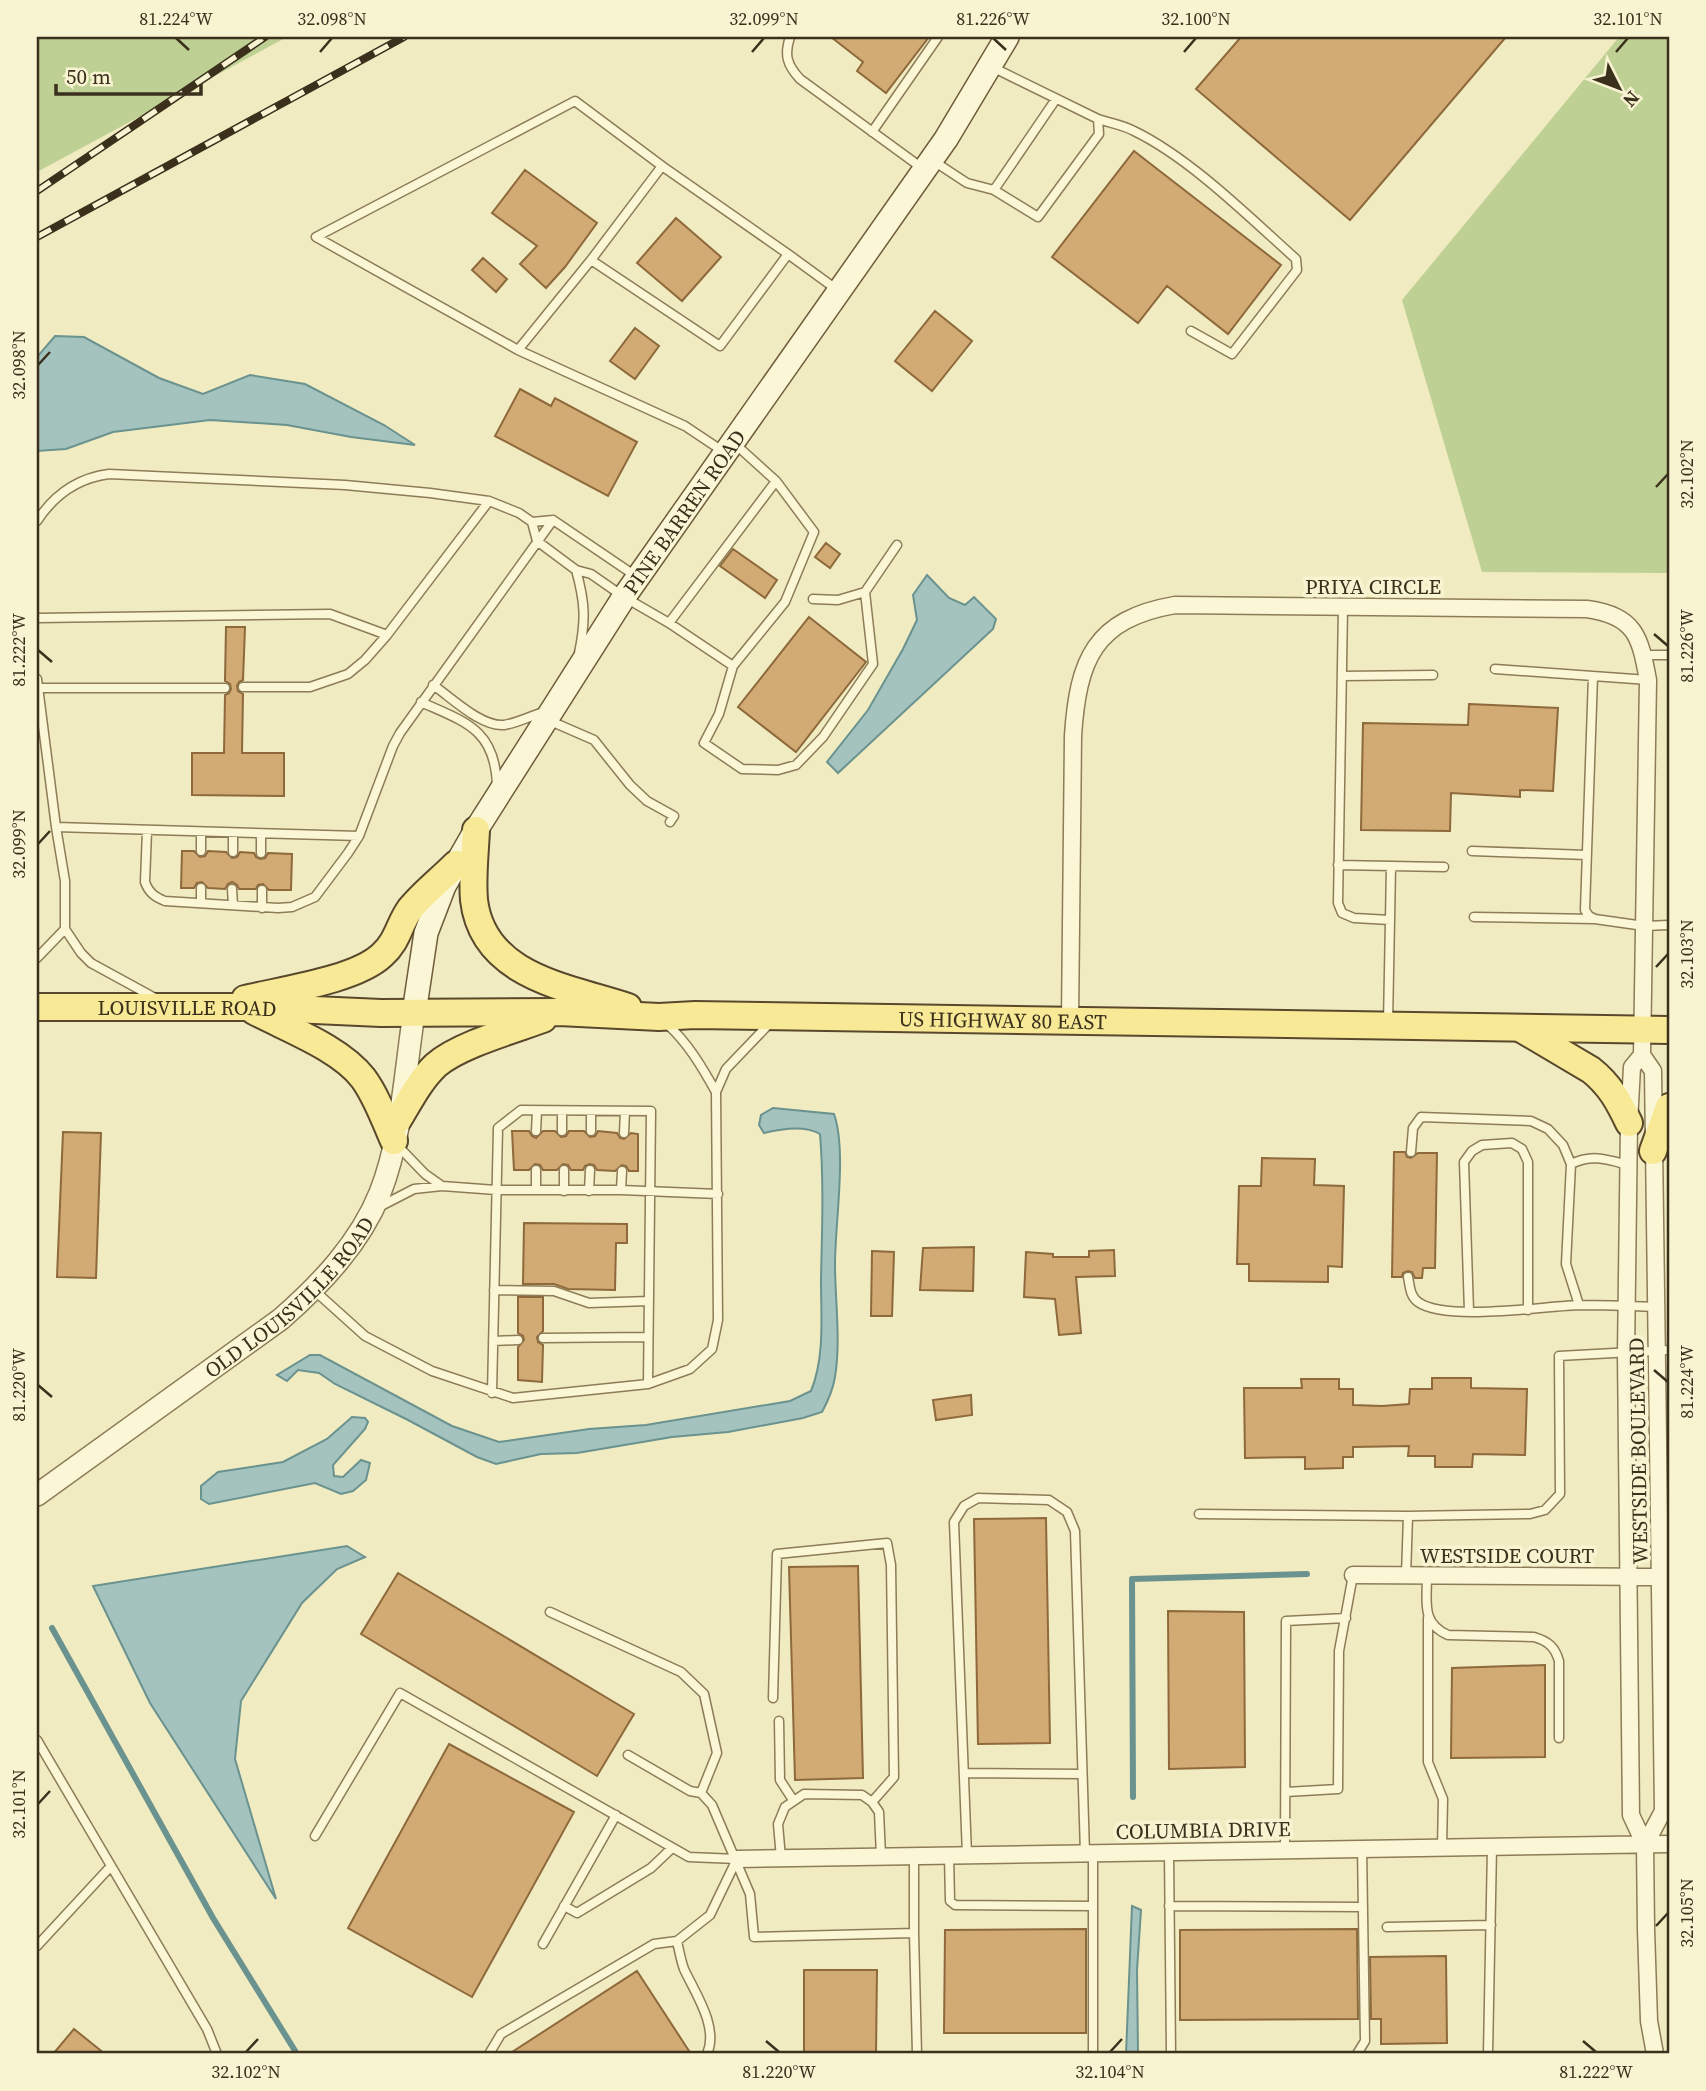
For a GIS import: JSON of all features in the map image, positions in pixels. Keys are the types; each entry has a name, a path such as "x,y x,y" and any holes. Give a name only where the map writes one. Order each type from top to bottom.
{"main road":[{"name":"PINE BARREN ROAD","path":"414,1013 426,933 444,886 475,830 624,597 928,165 1007,37"},
{"path":"475,830 474,901 478,920 500,955 521,972 659,1017"},
{"path":"213,1007 348,974 366,967 382,956 392,944 409,911 456,864"},
{"name":"LOUISVILLE ROAD","path":"37,1007 246,1007 336,1012"},
{"path":"246,1007 329,1050 355,1068 396,1131"},
{"name":"US HIGHWAY 80 EAST","path":"336,1012 559,1012 659,1017 776,1016 1518,1028 1642,1043 1669,1030"},
{"path":"396,1131 419,1086 438,1063 467,1048 559,1012"},
{"path":"1518,1028 1601,1078 1617,1097 1629,1123"},
{"path":"1653,1151 1669,1107"}],"street":[{"name":"PRIYA CIRCLE","path":"1070,1021 1075,702 1090,655 1105,634 1125,619 1148,610 1175,605 1587,609 1604,611 1620,618 1632,630 1641,642 1647,680 1642,1043"},
{"name":"OLD LOUISVILLE ROAD","path":"37,1495 281,1319 313,1289 349,1247 371,1212 388,1167 414,1013"},
{"name":"WESTSIDE BOULEVARD","path":"1642,1043 1632,1068 1629,1123 1627,1577 1631,1815 1646,1845 1649,2008 1655,2054"},
{"name":"WESTSIDE BOULEVARD","path":"1642,1043 1653,1071 1656,1307 1663,1351 1663,1811 1646,1845"},
{"name":"WESTSIDE COURT","path":"1353,1575 1661,1577"},
{"name":"COLUMBIA DRIVE","path":"737,1859 1669,1844"}],"lane":[{"path":"790,37 785,52 789,67 813,90 872,132 928,165 967,183 994,190 1038,217 1099,134 1098,119"},
{"path":"872,132 938,37"},
{"path":"989,66 1098,119 1133,130 1169,152 1231,201 1296,259 1297,270 1232,354 1191,331"},
{"path":"994,190 1056,99"},
{"path":"839,290 662,166 575,101 316,237 518,350 728,447 776,481 814,533 785,602 733,666 719,714 704,743 742,769 778,770 796,765 823,737 873,664 865,592"},
{"path":"518,350 662,166"},
{"path":"591,260 720,346 788,254"},
{"path":"37,521 50,504 74,485 91,477 109,474 345,485 489,501 533,522 553,520 638,577"},
{"path":"670,623 776,481"},
{"path":"243,687 310,687 348,674 365,660 387,635 489,501"},
{"path":"147,831 145,882 155,897 164,901 262,908 292,907 315,897 359,836 393,746 433,685 553,520"},
{"path":"533,522 537,541 576,570 591,574 733,666"},
{"path":"813,599 838,600 865,592 897,545"},
{"path":"575,674 586,618 576,570"},
{"path":"1343,607 1338,902 1342,913 1354,918 1390,920"},
{"path":"37,618 330,614 387,635"},
{"path":"1643,655 1669,655"},
{"path":"1495,669 1647,680"},
{"path":"1342,676 1433,675"},
{"path":"1593,676 1585,910 1595,919"},
{"path":"173,1008 91,963 65,929 65,881 37,683 225,688"},
{"path":"433,685 494,725 507,725 549,714 594,740 630,785 647,801 674,816 670,822"},
{"path":"421,702 479,732 492,755 497,795"},
{"path":"56,827 359,836"},
{"path":"201,832 201,851"},
{"path":"233,833 233,852"},
{"path":"261,834 261,853"},
{"path":"1472,851 1587,855"},
{"path":"1338,866 1444,867"},
{"path":"1387,1026 1391,866"},
{"path":"201,888 201,903"},
{"path":"232,889 233,905"},
{"path":"262,890 262,908"},
{"path":"1474,917 1595,919 1644,926 1669,925"},
{"path":"37,958 65,929"},
{"path":"313,1289 365,1336 432,1371 513,1398 648,1384 690,1369 712,1349 718,1320 716,1092 726,1069 776,1016"},
{"path":"659,1017 681,1037 716,1092"},
{"path":"492,1393 498,1128 521,1110 651,1111 648,1384"},
{"path":"536,1131 537,1111"},
{"path":"562,1111 562,1131"},
{"path":"591,1131 592,1111"},
{"path":"624,1133 625,1111"},
{"path":"1411,1152 1413,1128 1421,1117 1531,1121 1548,1129 1563,1145 1571,1164 1566,1264 1578,1305"},
{"path":"396,1131 425,1174 442,1186"},
{"path":"1469,1311 1464,1162 1472,1151 1482,1145 1511,1143 1522,1149 1528,1162 1528,1310"},
{"path":"1571,1164 1583,1158 1598,1156 1629,1165"},
{"path":"536,1170 536,1190"},
{"path":"564,1170 564,1191"},
{"path":"589,1191 590,1170"},
{"path":"621,1190 622,1171"},
{"path":"371,1212 414,1189 442,1186 496,1190 621,1190 718,1194"},
{"path":"1408,1278 1412,1296 1420,1303 1439,1309 1528,1310 1578,1305 1656,1307"},
{"path":"494,1290 554,1291 589,1303 649,1301"},
{"path":"543,1338 648,1337"},
{"path":"493,1341 518,1340"},
{"path":"1199,1514 1408,1516 1530,1514 1545,1510 1560,1494 1559,1356 1663,1351"},
{"path":"967,1855 954,1522 964,1506 978,1498 1049,1500 1067,1512 1074,1531 1082,1774 1093,1906 1093,2054"},
{"path":"1406,1576 1408,1516"},
{"path":"773,1698 777,1554 887,1543 891,1565 894,1777 872,1802"},
{"path":"1286,1792 1338,1788 1339,1651 1353,1575"},
{"path":"1427,1576 1428,1762 1443,1799 1442,1847"},
{"path":"550,1612 681,1672 704,1694 717,1753 701,1793"},
{"path":"1285,1850 1286,1621 1346,1618"},
{"path":"1427,1618 1436,1630 1448,1635 1534,1637 1547,1641 1556,1651 1559,1661 1559,1738"},
{"path":"315,1836 400,1693 690,1857 737,1859"},
{"path":"779,1721 780,1780 793,1800"},
{"path":"37,1740 207,2029 217,2054"},
{"path":"628,1755 690,1791 701,1793 712,1805 750,1894 754,1937 914,1933"},
{"path":"964,1773 1082,1774"},
{"path":"781,1858 778,1824 785,1808 804,1794 862,1795 872,1802 879,1812 881,1856"},
{"path":"543,1944 616,1815"},
{"path":"1488,2054 1492,1847"},
{"path":"565,1906 577,1913 651,1868 672,1848"},
{"path":"1357,2054 1365,2041 1362,1848"},
{"path":"1169,1852 1171,2054"},
{"path":"949,1855 950,1901 955,1905 1093,1906"},
{"path":"914,1856 917,2054"},
{"path":"489,2054 501,2034 654,1944 677,1941 710,1915 737,1859"},
{"path":"37,1946 111,1866"},
{"path":"1169,1906 1363,1907"},
{"path":"1387,1927 1491,1925"},
{"path":"677,1941 684,1968 702,2003 711,2045 709,2054"}],"green space":[{"path":"37,37 287,37 37,172"},
{"path":"1619,37 1669,37 1669,573 1482,572 1402,300"}],"water":[{"path":"55,336 84,337 159,378 203,394 250,375 305,384 384,425 415,445 287,425 210,420 113,432 66,449 37,451 37,357"},
{"path":"927,575 949,598 965,605 974,597 996,619 993,629 838,773 827,762 868,710 903,649 917,620 913,595"},
{"path":"773,1108 834,1114 838,1129 840,1167 835,1264 838,1349 834,1381 822,1412 728,1432 672,1437 577,1453 541,1454 496,1464 477,1457 335,1384 319,1373 298,1370 287,1381 277,1375 310,1355 320,1355 452,1426 499,1442 589,1429 646,1425 790,1401 811,1391 821,1336 820,1134 800,1129 764,1133 759,1125 761,1115"},
{"path":"352,1417 365,1418 368,1422 333,1465 334,1476 343,1477 361,1460 370,1463 366,1480 353,1491 341,1494 315,1483 209,1504 201,1499 201,1486 218,1472 283,1462 327,1439"},
{"path":"347,1546 365,1557 337,1569 302,1603 241,1701 235,1759 276,1899 150,1703 93,1586"},
{"path":"1132,1906 1141,1910 1137,1970 1138,2054 1126,2054"}],"building":[{"path":"831,37 929,37 886,93 857,71 863,62"},
{"path":"1241,37 1506,37 1350,220 1196,89"},
{"path":"1134,151 1281,265 1228,334 1167,286 1138,323 1052,257"},
{"path":"525,170 597,223 546,288 520,264 537,246 492,213"},
{"path":"676,218 721,257 682,301 637,263"},
{"path":"483,258 507,279 496,292 472,270"},
{"path":"935,311 972,341 932,391 895,361"},
{"path":"635,328 659,346 635,379 610,361"},
{"path":"520,389 551,406 555,398 637,442 608,496 495,436"},
{"path":"826,543 840,554 830,568 815,557"},
{"path":"733,549 777,580 765,598 720,566"},
{"path":"809,617 866,662 796,752 738,707"},
{"path":"226,627 245,627 243,680 237,686 238,691 243,694 242,753 284,753 284,796 192,795 192,753 224,753 225,695 231,689 230,684 225,681"},
{"path":"1469,704 1558,708 1553,791 1520,790 1520,797 1451,793 1450,831 1361,830 1363,723 1468,725"},
{"path":"182,851 194,851 200,857 205,856 208,851 226,852 232,858 237,857 240,852 254,853 260,859 265,858 268,853 292,854 291,890 269,890 263,884 256,889 239,889 232,882 225,889 208,888 202,882 197,883 194,888 181,888"},
{"path":"512,1131 529,1131 536,1138 543,1131 555,1131 561,1137 566,1136 569,1131 584,1131 590,1137 595,1136 598,1131 617,1133 624,1139 631,1133 638,1134 638,1171 629,1171 622,1165 615,1171 597,1170 590,1164 583,1170 571,1170 568,1165 563,1164 557,1170 543,1170 540,1165 535,1164 529,1170 514,1170"},
{"path":"63,1132 101,1133 96,1278 57,1277"},
{"path":"1394,1152 1405,1152 1407,1157 1411,1158 1418,1153 1437,1153 1435,1268 1423,1268 1422,1278 1415,1278 1412,1272 1408,1271 1403,1273 1402,1277 1392,1277"},
{"path":"1262,1158 1315,1159 1314,1185 1344,1186 1342,1267 1328,1266 1328,1282 1249,1281 1249,1264 1237,1264 1239,1186 1261,1186"},
{"path":"524,1223 627,1224 627,1243 616,1243 615,1290 523,1284"},
{"path":"974,1247 973,1291 920,1290 923,1248"},
{"path":"1114,1250 1115,1276 1076,1277 1081,1333 1059,1335 1055,1299 1024,1297 1026,1252 1053,1254 1053,1257 1089,1257 1089,1251"},
{"path":"872,1251 894,1252 892,1316 871,1316"},
{"path":"518,1297 543,1297 543,1331 537,1337 538,1342 543,1345 542,1382 518,1380 518,1347 524,1340 518,1333"},
{"path":"1432,1378 1471,1378 1471,1388 1527,1389 1525,1455 1473,1454 1472,1467 1435,1467 1435,1456 1408,1456 1409,1446 1353,1447 1353,1457 1343,1457 1343,1468 1305,1469 1305,1457 1245,1458 1244,1388 1302,1388 1301,1379 1339,1379 1339,1389 1353,1389 1353,1405 1382,1406 1409,1404 1410,1389 1432,1389"},
{"path":"971,1395 972,1415 936,1420 933,1400"},
{"path":"1046,1518 1050,1743 978,1744 974,1519"},
{"path":"858,1566 863,1778 795,1780 789,1567"},
{"path":"398,1573 634,1714 597,1776 361,1634"},
{"path":"1168,1611 1244,1612 1245,1767 1169,1769"},
{"path":"1545,1665 1545,1757 1451,1758 1452,1668"},
{"path":"449,1744 574,1812 472,1997 348,1928"},
{"path":"1086,1929 1086,2033 944,2033 945,1930"},
{"path":"1357,1929 1358,2019 1180,2020 1180,1930"},
{"path":"1446,1956 1447,2043 1381,2044 1381,2019 1371,2019 1370,1957"},
{"path":"804,1970 877,1970 876,2054 804,2054"},
{"path":"637,1971 691,2054 509,2054"},
{"path":"74,2029 105,2054 53,2054"}],"waterway":[{"path":"1133,1797 1132,1579 1307,1574"},
{"path":"52,1628 213,1918 297,2054"}],"railway":[{"path":"37,191 265,37"},
{"path":"37,237 404,37"}]}
